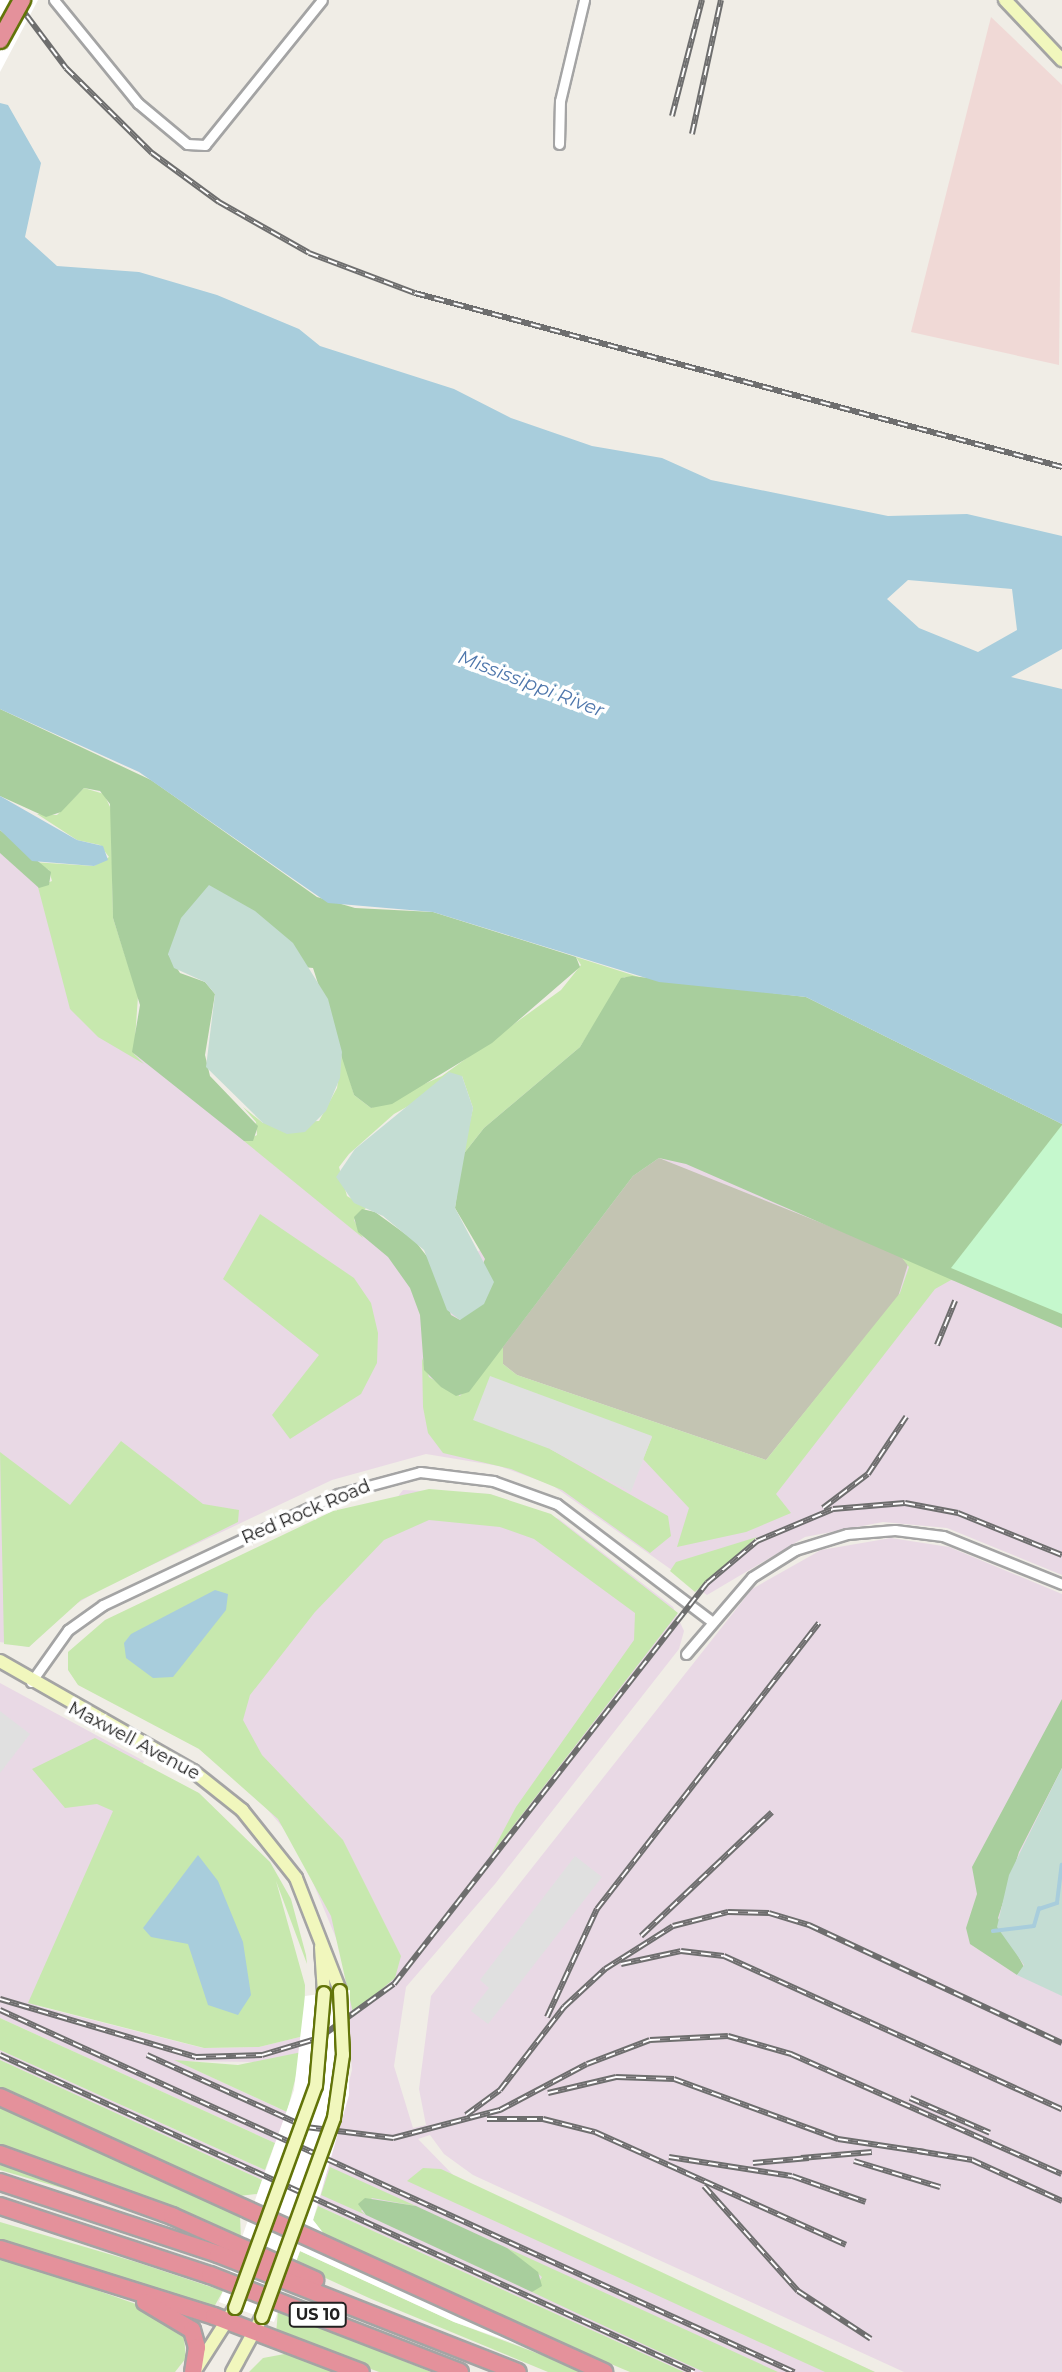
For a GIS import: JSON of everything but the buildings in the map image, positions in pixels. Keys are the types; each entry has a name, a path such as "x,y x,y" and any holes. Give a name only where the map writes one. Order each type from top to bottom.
{"highway":[{"path":"0,40 22,0"},
{"path":"0,2097 251,2212 293,2234 604,2372"},
{"path":"0,2154 197,2227 428,2335"},
{"name":"US 10","path":"0,2182 199,2247 518,2372"},
{"name":"US 10","path":"0,2206 210,2275 460,2372"},
{"path":"0,2249 232,2314 361,2372"},
{"path":"75,2272 184,2321 197,2343 193,2372"}],"main road":[{"path":"1005,0 1062,60"},
{"name":"Maxwell Avenue","path":"0,1661 31,1682 177,1761 232,1800 282,1856 321,1940 340,1991 343,2055 337,2103 259,2325 232,2372"},
{"name":"Maxwell Avenue","path":"193,2372 232,2314 316,2087 324,1993 321,1940"}],"street":[{"path":"54,0 138,103 187,144 205,145 322,0"},
{"path":"559,144 560,101 584,0"},
{"name":"Red Rock Road","path":"31,1682 65,1633 103,1605 338,1494 420,1472 493,1480 557,1504 711,1621"},
{"path":"686,1654 746,1582 778,1560 816,1542 870,1531 950,1538 1062,1584"}],"shaded area":[{"path":"991,17 1062,85 1059,365 911,332"},
{"path":"0,849 47,886 73,1000 433,1281 648,1140 1062,1314 1062,1575 947,1528 883,1522 805,1537 707,1595 552,1485 499,1466 426,1454 332,1480 101,1589 66,1610 29,1647 0,1642"},
{"path":"209,885 255,911 293,943 328,999 342,1052 340,1078 326,1111 305,1132 287,1134 263,1123 206,1067 215,994 205,982 174,968 168,954 181,918"},
{"path":"449,1072 462,1076 473,1108 455,1208 494,1282 484,1304 460,1320 447,1310 424,1250 383,1216 354,1203 336,1177 355,1149"},
{"path":"659,1158 899,1254 908,1264 898,1297 766,1460 517,1375 503,1364 503,1347 633,1176"},
{"path":"490,1376 652,1436 631,1492 550,1449 473,1420"},
{"path":"403,1490 490,1494 559,1519 673,1607 684,1631 679,1649 495,1884 406,1987 394,2066 413,2128 426,2125 419,2089 431,1996 752,1589 821,1550 891,1538 949,1547 1062,1594 1062,2372 904,2372 473,2175 444,2154 430,2135 418,2139 460,2182 875,2372 684,2372 318,2206 352,2070 343,1955 297,1844 250,1789 199,1749"},
{"path":"0,1683 144,1761 37,2006 203,2048 259,2047 304,2036 302,2052 265,2062 177,2061 287,2112 275,2143 0,2018"},
{"path":"0,1711 30,1734 0,1773"},
{"path":"1062,1768 1062,1996 1017,1975 1024,1965 997,1927 1009,1875"},
{"path":"575,1856 602,1877 488,2024 471,2011 489,1988 480,1980"},
{"path":"0,2050 265,2170 262,2180 0,2060"}],"green space":[{"path":"0,709 151,780 317,897 355,908 433,912 576,957 580,967 492,1043 392,1104 371,1108 354,1095 313,968 168,954 180,973 205,982 215,994 205,1055 210,1076 258,1126 253,1141 244,1141 132,1052 140,1005 113,918 110,804 100,791 84,788 61,812 46,817 0,796"},
{"path":"84,788 104,794 111,809 113,918 138,996 134,1054 144,1064 98,1037 70,1009 38,887 52,881 49,870 32,862 94,866 109,857 100,845 77,840 37,814 57,815"},
{"path":"0,830 51,872 49,885 39,888 0,853"},
{"path":"576,957 642,978 624,977 580,1047 484,1128 462,1156 473,1108 462,1076 394,1114 349,1154 339,1167 347,1196 366,1208 354,1220 363,1238 244,1141 257,1135 256,1122 243,1107 263,1123 319,1121 337,1088 342,1052 354,1095 371,1108 442,1076 561,990 581,965"},
{"path":"632,976 806,997 1062,1124 1062,1328 686,1164 659,1158 633,1176 469,1392 456,1396 441,1387 424,1370 420,1315 410,1288 388,1257 358,1232 354,1217 362,1209 375,1212 415,1241 432,1263 451,1315 460,1320 485,1259 455,1208 462,1156 484,1128 580,1047 621,978"},
{"path":"1062,1125 1062,1314 951,1268"},
{"path":"260,1214 354,1278 371,1303 378,1333 377,1363 361,1394 290,1439 272,1415 319,1355 223,1279"},
{"path":"899,1254 968,1283 951,1280 935,1289 776,1494 791,1513 746,1532 677,1547 689,1508 643,1459 652,1437 550,1449 668,1516 671,1536 650,1553 562,1490 511,1469 443,1453 428,1433 423,1407 422,1358 429,1377 460,1396 503,1347 503,1364 517,1375 766,1460 900,1293 909,1267"},
{"path":"121,1441 203,1504 239,1510 238,1522 81,1600 29,1647 4,1644 0,1452 70,1505"},
{"path":"429,1489 490,1494 551,1514 678,1613 490,1856 516,1807 634,1640 635,1613 534,1539 500,1527 429,1520 384,1540 315,1612 250,1695 243,1720 262,1755 343,1840 401,1956 395,1978 353,2013 331,1916 278,1819 199,1749 78,1685 68,1670 68,1652 105,1620 333,1511"},
{"path":"757,1537 695,1592 670,1571 676,1562"},
{"path":"1062,1699 1062,1768 1019,1852 998,1918 1024,1967 1017,1975 970,1944 966,1928 977,1894 972,1867"},
{"path":"95,1738 199,1793 270,1862 291,1899 306,1955 307,1964 276,1881 305,1985 304,2036 259,2047 204,2048 28,2003 113,1811 97,1804 65,1808 32,1769"},
{"path":"0,2018 275,2143 265,2170 0,2050"},
{"path":"302,2052 287,2112 174,2060 238,2065"},
{"path":"0,2060 262,2180 257,2194 239,2196 0,2087"},
{"path":"0,2103 240,2215 241,2241 0,2148"},
{"path":"0,2161 165,2218 0,2170"},
{"path":"330,2167 416,2206 372,2198 361,2211 366,2215 321,2195"},
{"path":"423,2168 441,2169 875,2372 825,2372 407,2181"},
{"path":"365,2198 416,2206 507,2248 538,2272 542,2286 532,2292 366,2215 358,2204"},
{"path":"318,2206 684,2372 630,2372 556,2341 324,2234 313,2220"},
{"path":"0,2222 223,2291 214,2307 0,2239"},
{"path":"507,2248 778,2372 704,2372 532,2292 542,2277"},
{"path":"300,2251 454,2322 587,2372 548,2372 369,2298 295,2264"},
{"path":"0,2256 150,2309 183,2328 186,2358 175,2372 0,2372"},
{"path":"278,2311 431,2372 379,2372 276,2334"},
{"path":"290,2353 346,2372 249,2372 263,2358"}],"water":[{"name":"Mississippi River","path":"0,103 8,105 41,163 25,237 57,266 139,272 217,295 299,329 320,346 454,389 511,418 592,446 662,458 711,480 888,516 967,514 1062,536 1062,649 1011,677 1062,689 1062,1124 806,997 659,982 433,912 328,903 139,772 0,709","holes":["908,580 1012,589 1017,630 978,652 919,628 887,599"]},
{"path":"0,796 77,840 103,846 108,860 94,866 32,861 0,830"},
{"path":"215,1590 228,1594 226,1610 173,1677 153,1678 126,1658 124,1643 131,1634"},
{"path":"198,1855 218,1881 243,1942 251,1995 238,2015 208,2005 188,1944 151,1937 143,1928"}],"pier":[{"path":"0,0 38,0 0,72"},
{"path":"350,1990 349,2095 313,2220 324,2234 557,2341 550,2356 454,2322 300,2251 274,2322 219,2302 294,2090 305,1996"}],"waterway":[{"path":"993,1931 1034,1926 1039,1909 1057,1903 1062,1865"}],"railway":[{"path":"15,0 66,68 152,153 219,202 309,253 415,293 1062,467"},
{"path":"672,116 702,0"},
{"path":"692,134 721,0"},
{"path":"937,1345 955,1301"},
{"path":"823,1508 868,1474 906,1417"},
{"path":"0,1999 196,2057 262,2055 319,2038 394,1984 707,1583 757,1541 833,1509 905,1503 958,1513 1062,1555"},
{"path":"547,2017 597,1909 819,1623"},
{"path":"641,1936 772,1812"},
{"path":"466,2115 500,2090 564,2007 605,1969 673,1926 728,1912 769,1913 809,1925 1062,2043"},
{"path":"621,1964 681,1951 724,1956 1062,2109"},
{"path":"0,2010 794,2372"},
{"path":"147,2055 306,2127 393,2138 500,2110 587,2064 650,2040 728,2036 791,2054 1062,2174"},
{"path":"0,2055 694,2372"},
{"path":"548,2093 616,2077 674,2079 838,2139 925,2152"},
{"path":"910,2098 990,2133"},
{"path":"487,2119 543,2119 595,2132 846,2245"},
{"path":"918,2151 972,2160 1062,2201"},
{"path":"801,2158 872,2152"},
{"path":"669,2157 792,2176 866,2202"},
{"path":"753,2163 809,2158"},
{"path":"854,2161 940,2187"},
{"path":"704,2186 798,2291 871,2339"}]}
